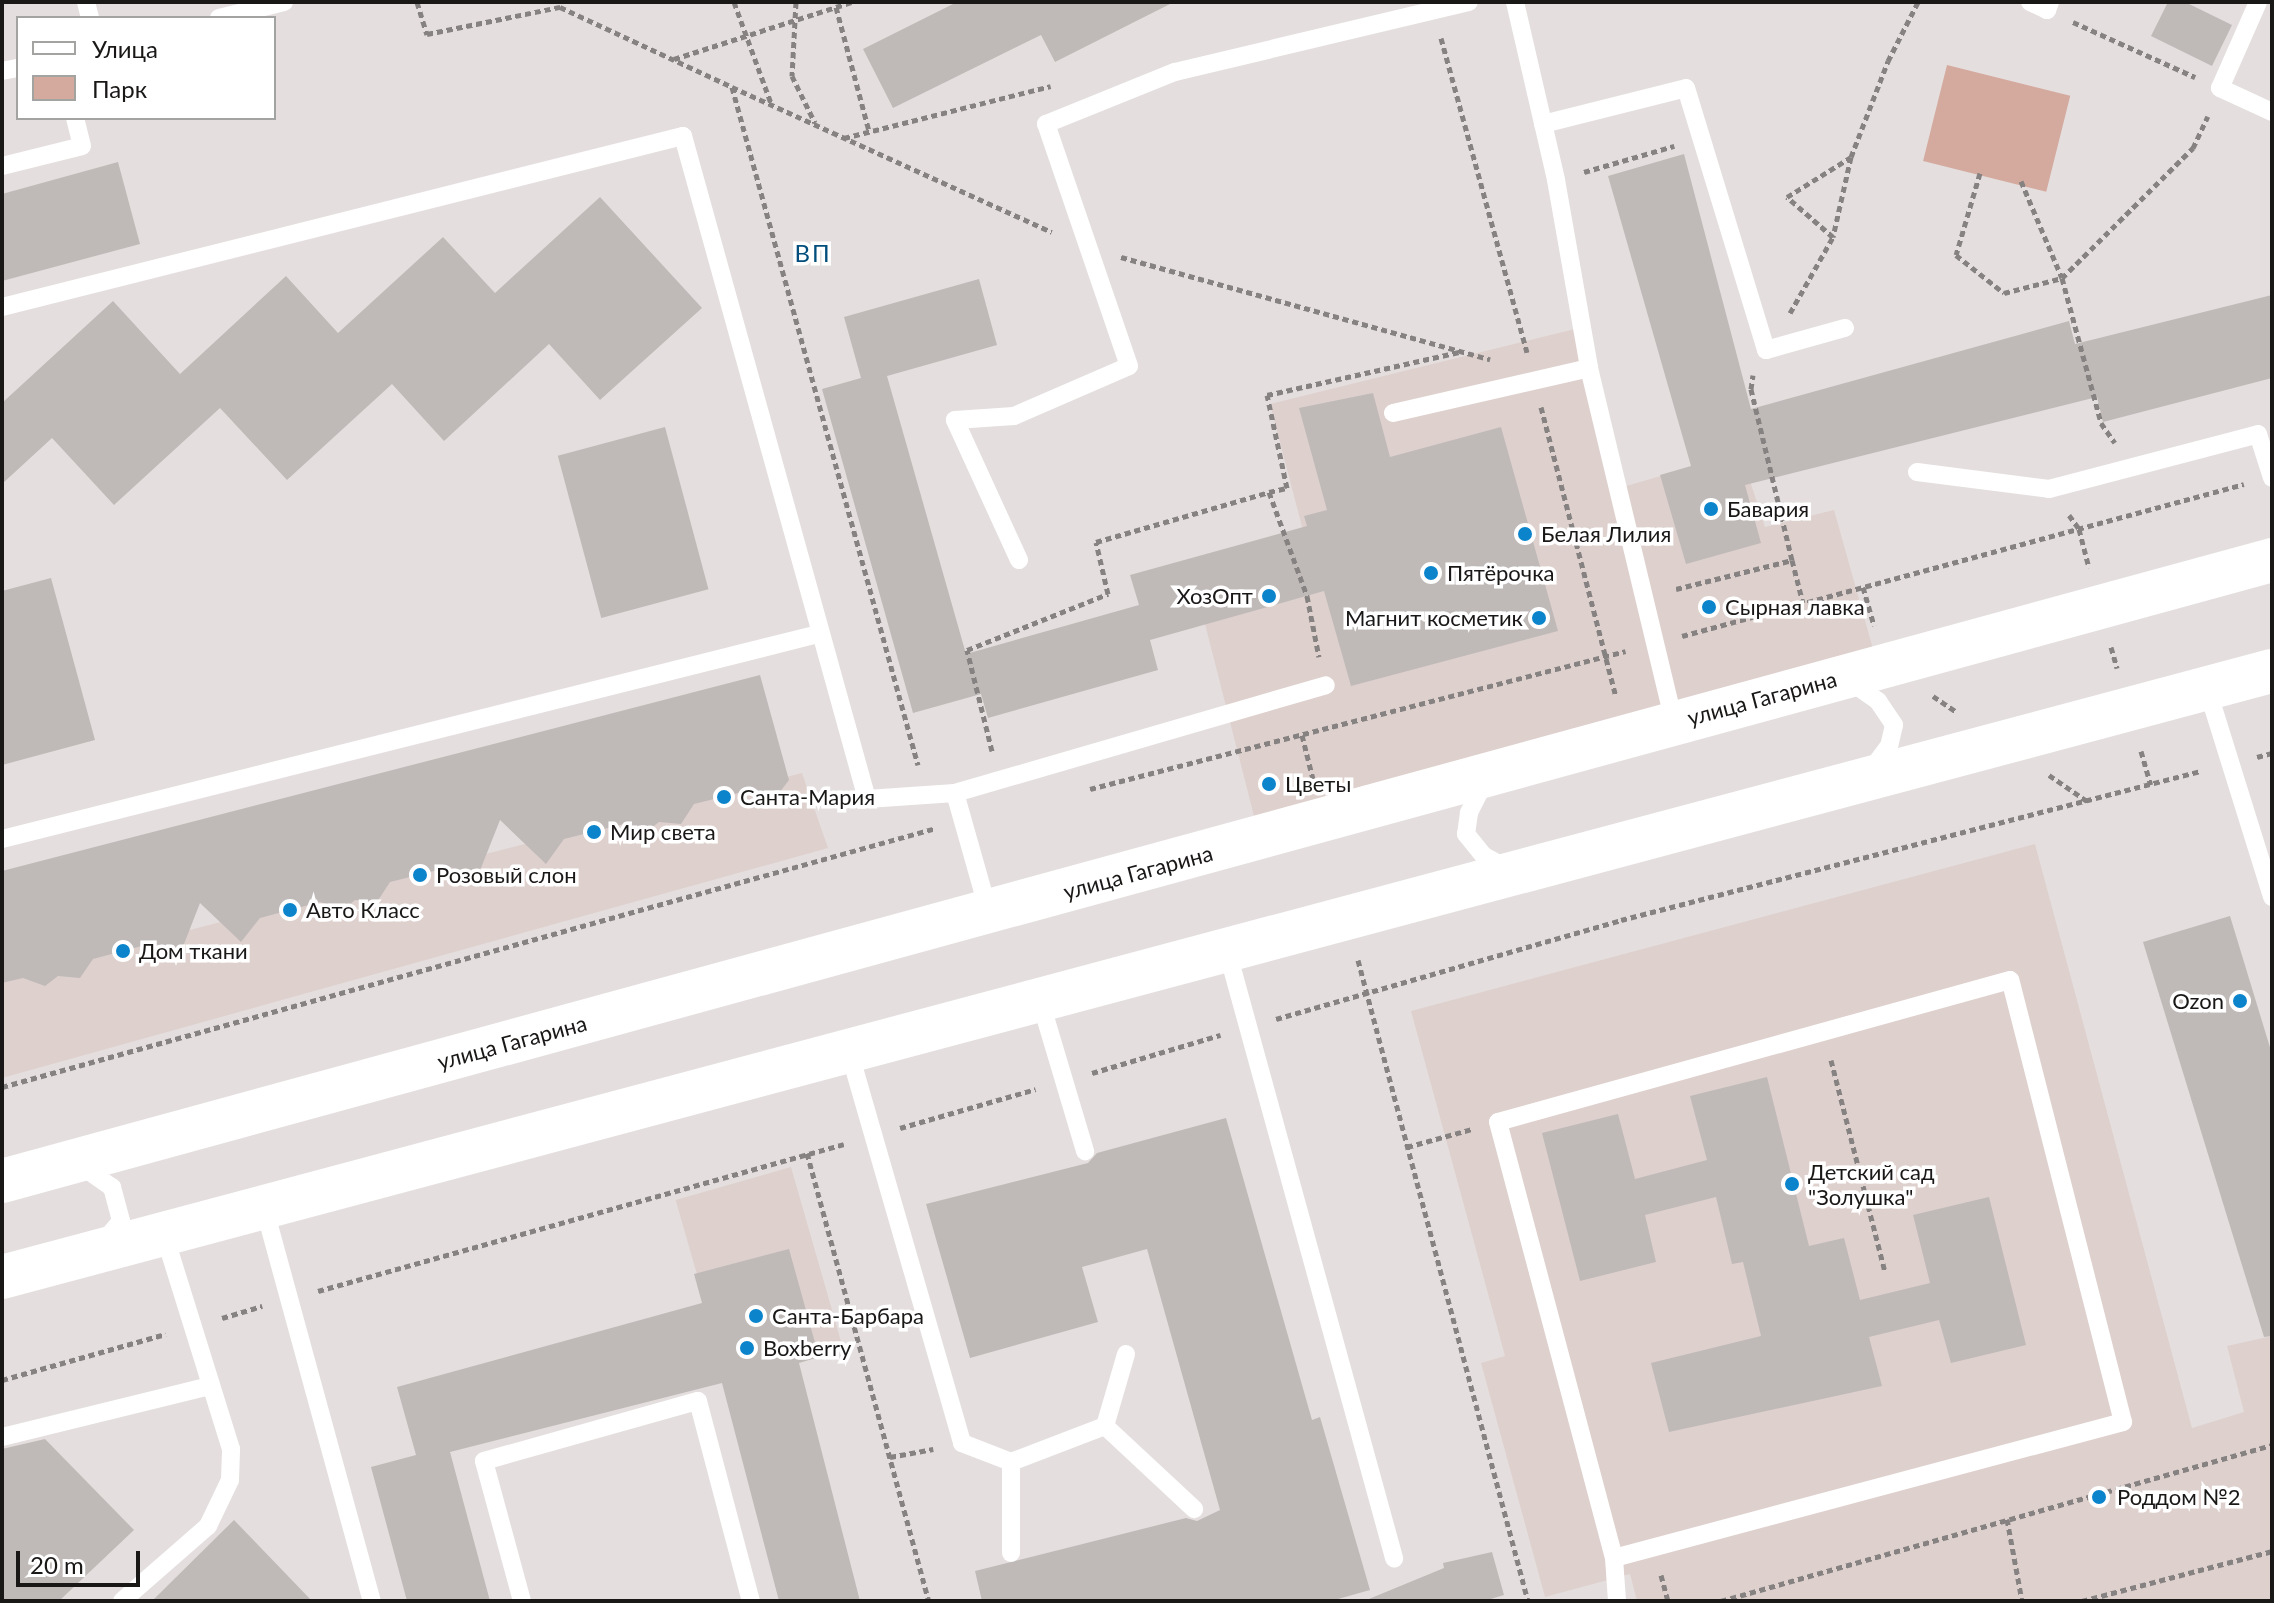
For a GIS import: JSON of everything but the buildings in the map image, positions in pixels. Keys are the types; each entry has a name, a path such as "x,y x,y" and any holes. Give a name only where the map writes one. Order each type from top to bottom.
{"street":[{"name":"улица Гагарина","path":"2,1181 1486,778 1674,722 2272,560"},
{"path":"2,1277 2272,671"}],"lane":[{"path":"227,16 284,2"},
{"path":"1019,560 955,420 1014,416 1129,366 1046,124 1175,72 1469,2"},
{"path":"1515,2 1556,180 1589,368 1658,643 1674,722"},
{"path":"2258,2 2220,88 2272,112"},
{"path":"1543,124 1686,88 1766,350 1845,328"},
{"path":"2,166 82,146 76,120"},
{"path":"2,307 683,136 818,634 867,799 955,793 1326,685"},
{"path":"1393,413 1533,376 1589,368"},
{"path":"1917,472 2049,489 2265,432 2272,477"},
{"path":"2,839 818,634"},
{"path":"1843,676 1878,701 1894,725 1889,746 1864,780"},
{"path":"2207,688 2272,897"},
{"path":"1486,778 1469,813 1466,834 1484,856 1515,873"},
{"path":"955,793 989,913"},
{"path":"1227,950 1394,1558"},
{"path":"1614,1558 2123,1422 2010,980 1498,1122 1614,1558 1617,1601"},
{"path":"1040,1000 1085,1151"},
{"path":"849,1051 962,1443 1011,1462 1105,1426"},
{"path":"75,1161 112,1187 121,1221 96,1252"},
{"path":"264,1207 372,1601"},
{"path":"122,1601 208,1526 221,1506 230,1480 231,1449 164,1234"},
{"path":"1105,1426 1126,1354"},
{"path":"2,1437 210,1386"},
{"path":"522,1601 484,1461 698,1401 751,1601"},
{"path":"1105,1426 1194,1509"},
{"path":"1011,1462 1011,1553"}],"path":[{"path":"734,2 771,104"},
{"path":"796,2 792,20 792,76 816,124"},
{"path":"673,59 851,2"},
{"path":"1803,603 1751,389 1754,362 1766,350 1833,237 1851,157 1888,61 1918,2"},
{"path":"1980,173 1956,255 2004,293 2062,278 2193,148 2220,88 2042,5"},
{"path":"836,7 869,131"},
{"path":"1434,10 1605,656"},
{"path":"732,87 1087,247 1463,351 1533,376"},
{"path":"1556,180 1702,139"},
{"path":"1833,237 1787,197 1851,157"},
{"path":"2021,181 2062,278 2101,423 2131,467"},
{"path":"996,781 989,724 967,650 1108,594 1096,542 1287,488 1267,395 1463,351"},
{"path":"1075,793 1658,643 2272,477"},
{"path":"1269,492 1307,596 1326,685"},
{"path":"1673,579 1677,593 1792,560"},
{"path":"2,1380 873,1136 1621,920 2272,753"},
{"path":"2,1087 729,881 963,821"},
{"path":"1364,983 1528,1601"},
{"path":"1824,1031 1885,1272"},
{"path":"1407,1147 1498,1122"},
{"path":"807,1153 929,1601"},
{"path":"890,1457 962,1443"},
{"path":"1721,1601 2272,1445"},
{"path":"2007,1519 2022,1601"},
{"path":"2082,1601 2272,1551"}],"shaded area":[{"path":"1575,329 1612,490 1741,453 1765,527 1834,510 1875,656 1254,816 1205,624 1319,592 1270,404"},
{"path":"802,773 828,848 2,1078 2,978"},
{"name":"Детский сад \"Золушка\"","path":"2035,844 2192,1428 2244,1412 2227,1346 2272,1336 2272,1601 1637,1601 1630,1574 1545,1597 1481,1363 1505,1356 1411,1011"},
{"path":"791,1167 843,1350 728,1383 676,1200"}],"green space":[{"path":"1947,65 2070,96 2046,192 1923,161"}],"place":[{"name":"Бавария","path":"1711,509"},
{"name":"Белая Лилия","path":"1525,534"},
{"name":"Пятёрочка","path":"1431,573"},
{"name":"ХозОпт","path":"1269,596"},
{"name":"Сырная лавка","path":"1709,607"},
{"name":"Магнит косметик","path":"1539,618"},
{"name":"Цветы","path":"1269,784"},
{"name":"Санта-Мария","path":"724,797"},
{"name":"Мир света","path":"594,832"},
{"name":"Розовый слон","path":"420,875"},
{"name":"Авто Класс","path":"290,910"},
{"name":"Дом ткани","path":"123,951"},
{"name":"Ozon","path":"2240,1001"},
{"name":"Детский сад \"Золушка\"","path":"1792,1184"},
{"name":"Санта-Барбара","path":"756,1316"},
{"name":"Boxberry","path":"747,1348"},
{"name":"Роддом №2","path":"2099,1497"}],"district":[{"name":"ВП","path":"813,253"}]}
